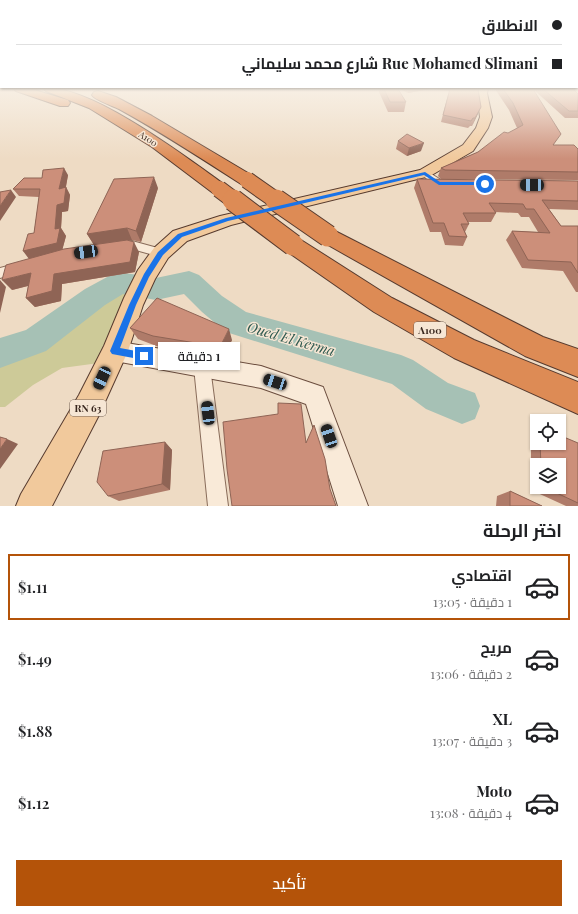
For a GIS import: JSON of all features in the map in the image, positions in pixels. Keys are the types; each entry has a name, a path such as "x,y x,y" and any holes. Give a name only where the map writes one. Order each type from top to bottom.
{"highway":[{"path":"92,113 157,144"},
{"name":"A100","path":"105,113 157,144 219,188 293,245 383,305 464,348 578,398"},
{"name":"A100","path":"134,113 247,180 328,236 535,347 578,363"}],"main road":[{"name":"RN 63","path":"33,506 89,405 115,351 132,305 146,276 161,253 180,236 226,220 425,173 468,148 482,128 486,117 485,113"}],"street":[{"path":"425,173 439,183 462,184"},
{"path":"109,248 132,245 161,253"},
{"path":"0,273 28,265"},
{"path":"115,351 261,377 315,394 353,506"},
{"path":"202,367 218,506"}],"shaded area":[{"path":"130,288 99,363 62,368 33,385 5,407 0,407 0,359 58,335 93,304 118,290"}],"building":[{"path":"444,113 478,113 471,121 443,115"},
{"path":"517,113 548,113 561,134 553,145 574,145 578,149 578,172 445,170 441,168 478,152 504,132 508,133 523,125"},
{"path":"407,134 424,143 409,148 398,141"},
{"path":"64,168 59,189 66,187 64,203 57,205 55,229 60,228 57,243 23,251 28,234 34,233 40,189 13,189 24,178 42,178 43,170"},
{"path":"154,177 136,231 127,228 87,234 114,179"},
{"path":"417,179 578,181 578,201 542,200 561,226 578,226 578,273 571,262 528,260 512,231 550,233 534,209 526,209 523,204 489,203 496,213 463,213 469,224 461,224 467,237 449,236 444,223 433,223"},
{"path":"11,190 0,206 0,192"},
{"path":"127,240 134,242 130,262 54,274 52,291 26,298 31,273 2,280 6,265 64,249"},
{"path":"157,298 229,329 220,347 153,336 130,328"},
{"path":"278,403 301,404 306,443 314,425 325,459 330,489 336,506 232,506 223,422 278,414"},
{"path":"0,437 7,439 0,449"},
{"path":"566,438 578,443 578,503 559,494 566,494 566,458 541,458 540,450 566,450"},
{"path":"165,442 162,484 108,496 97,482 103,451"},
{"path":"510,491 542,506 510,506"}],"waterway":[{"name":"Oued El Kerma","path":"0,353 35,341 95,297 119,283 156,289 189,282 212,304 237,323 401,371 438,397 462,406"}],"route":[{"path":"144,356 115,351 132,305 146,276 161,253 180,236 226,220 425,173 439,183 485,184"}]}
